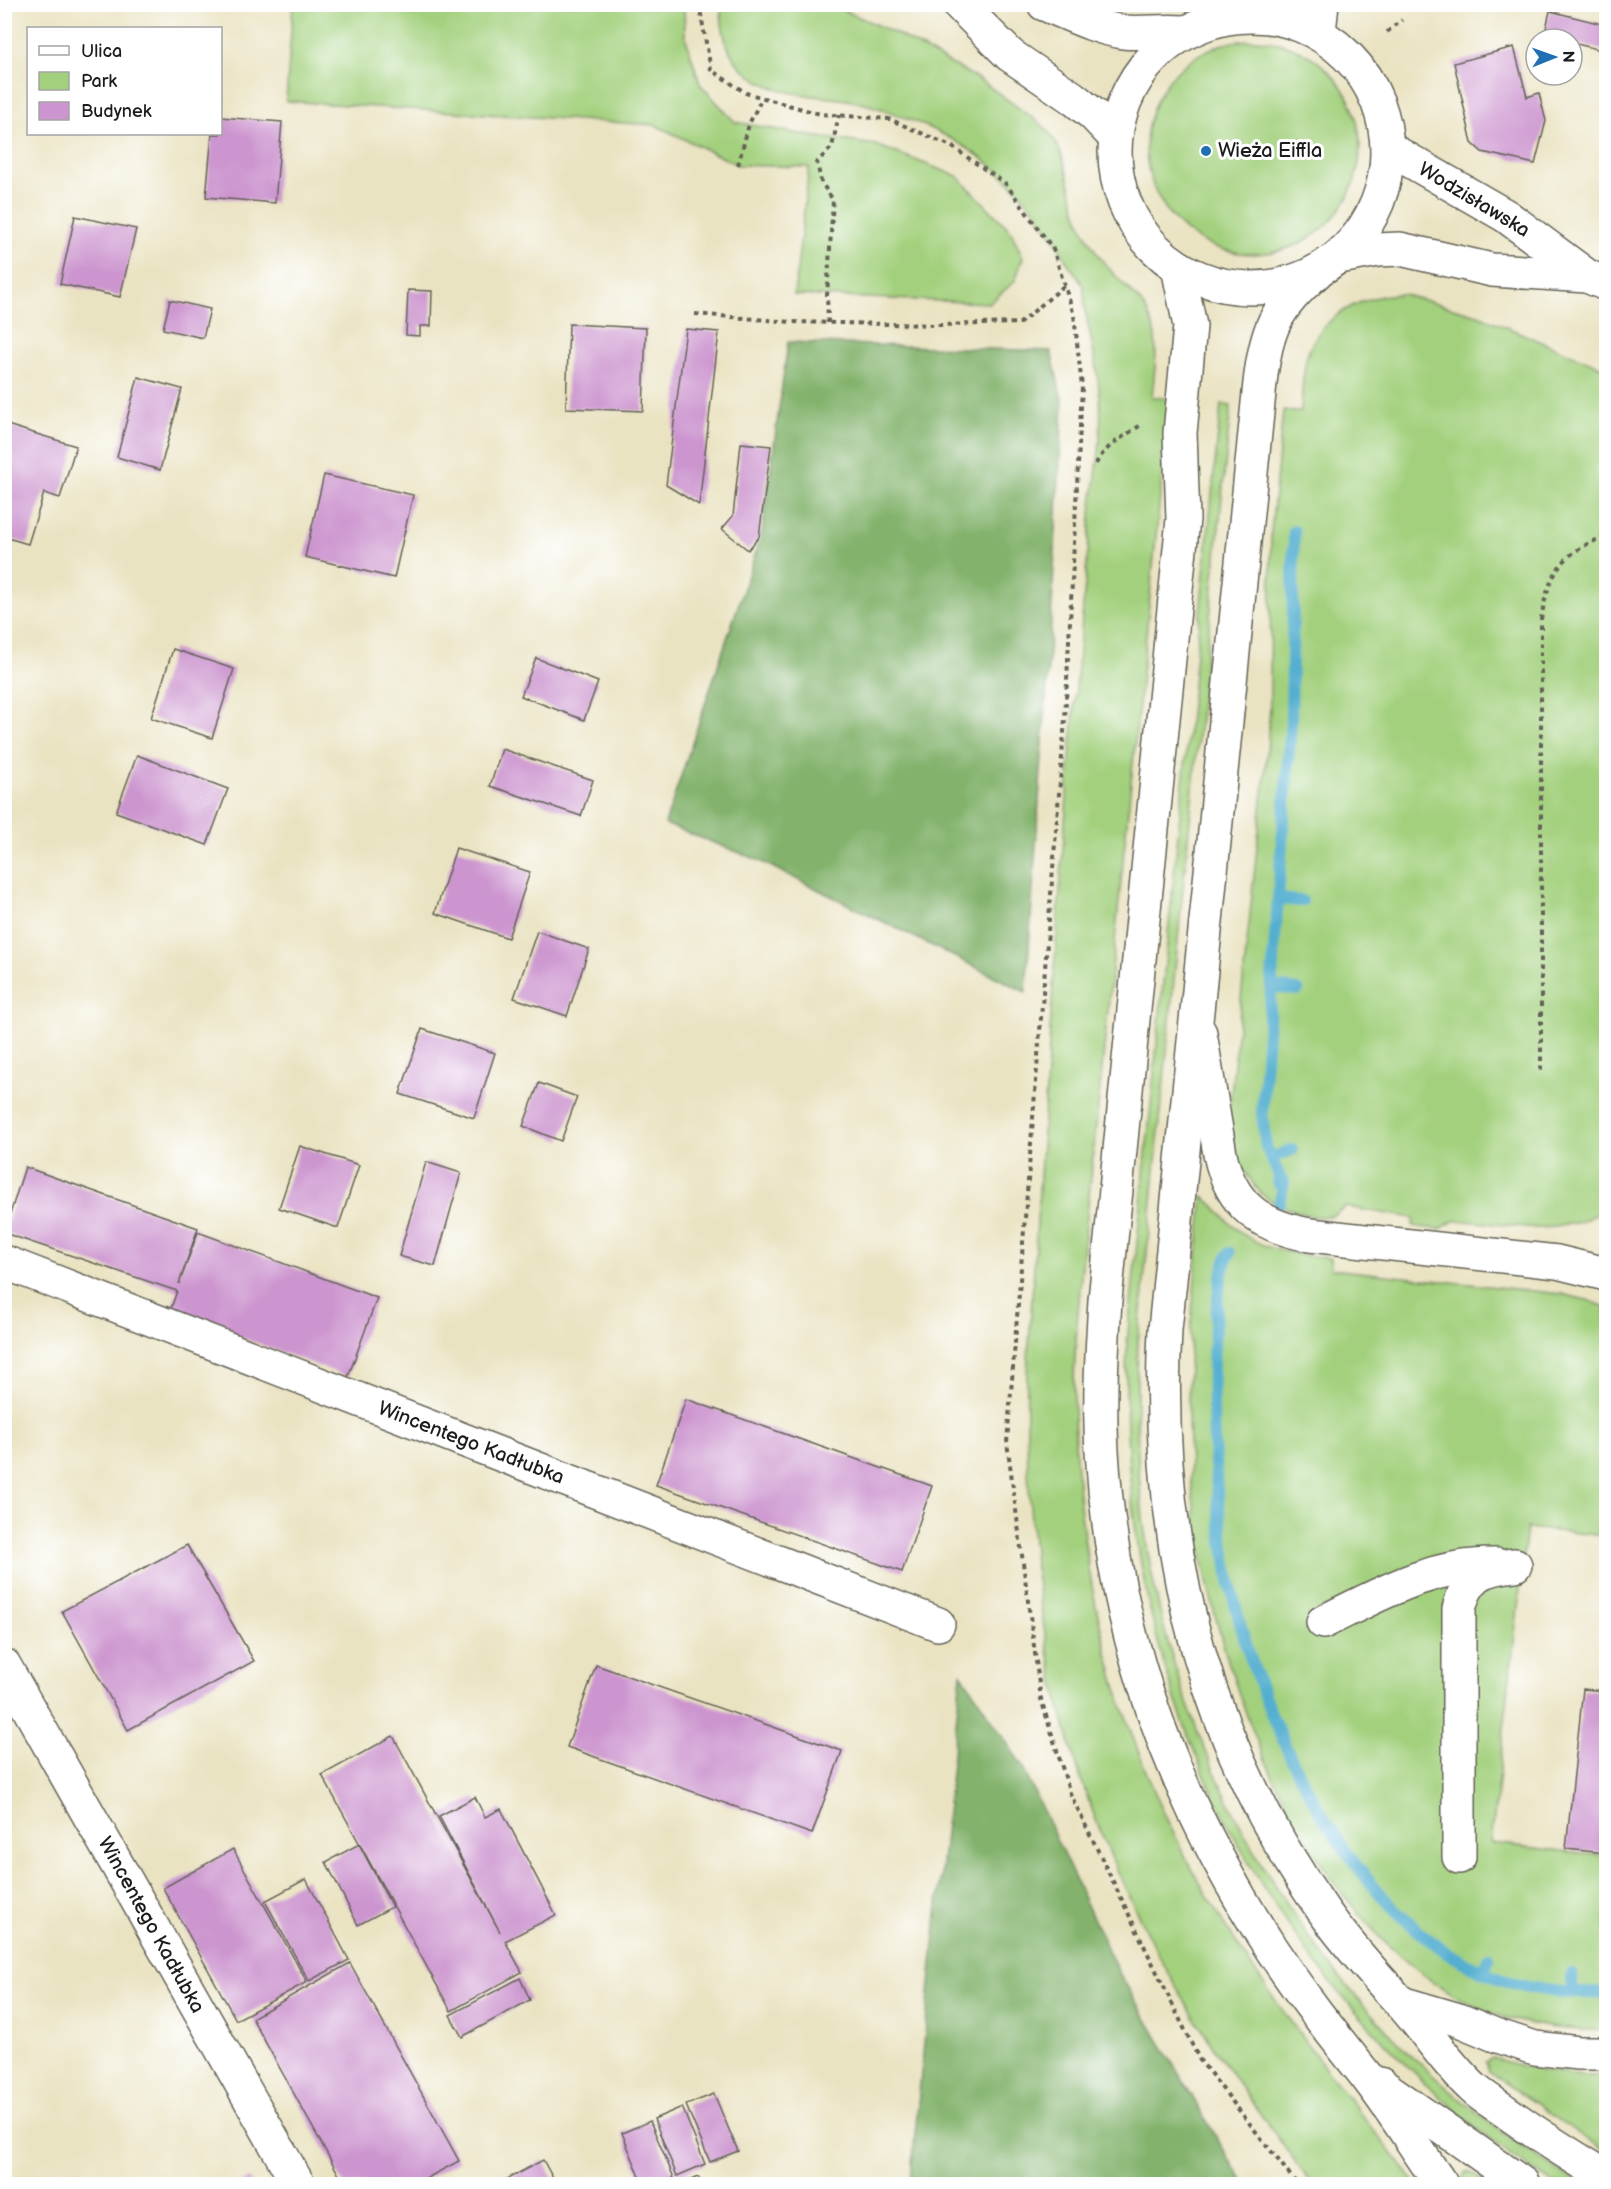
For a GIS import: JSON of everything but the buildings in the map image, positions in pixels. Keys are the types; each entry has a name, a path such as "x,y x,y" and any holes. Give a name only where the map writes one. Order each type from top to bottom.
{"main road":[{"path":"959,4 1010,55 1073,98 1094,115 1115,137"},
{"path":"1044,4 1123,32 1163,30 1183,32 1221,12 1286,19 1320,18 1355,62 1379,102 1388,148 1383,189 1366,226 1328,265 1286,301 1276,316 1265,343 1173,1248 1163,1378 1166,1478 1179,1574 1211,1692 1259,1805 1302,1879 1354,1952 1401,2003 1472,2088 1555,2146 1606,2177"},
{"name":"Wodzisławska","path":"1183,32 1150,59 1126,96 1115,137 1114,156 1116,175 1128,211 1148,243 1178,267 1215,284 1235,288 1276,286 1328,265 1378,250 1400,249 1492,270 1597,280"},
{"name":"Wodzisławska","path":"1388,148 1506,216 1597,280"},
{"path":"1178,267 1190,326 1180,433 1183,519 1105,1300 1100,1402 1106,1501 1112,1550 1133,1649 1147,1695 1179,1781 1222,1866 1273,1952 1337,2041 1364,2073 1441,2184"},
{"path":"1196,1011 1225,1174 1245,1205 1261,1220 1276,1227 1310,1235 1544,1260 1575,1265 1606,1274"},
{"path":"1544,1260 1569,1259 1606,1248"},
{"name":"Wincentego Kadłubka","path":"4,1262 938,1624"},
{"path":"1323,1622 1396,1587 1437,1571 1472,1566 1518,1565 1487,1569 1476,1576 1462,1596 1459,1609 1459,1857"},
{"name":"Wincentego Kadłubka","path":"4,1665 298,2184"},
{"path":"1401,2003 1459,2020 1535,2048 1579,2053 1606,2053"},
{"path":"1364,2073 1523,2184"}],"path":[{"path":"699,4 711,70 746,93 820,114 889,119 951,146 1006,184 1053,249 1074,315 1082,387 1065,719 1007,1442 1015,1516 1041,1700 1070,1793 1198,2059 1297,2184"},
{"path":"1386,32 1402,20"},
{"path":"738,165 749,124 762,98"},
{"path":"828,323 827,296 833,200 821,182 818,162 832,147 839,115"},
{"path":"695,314 791,322 939,325 1020,323 1065,285"},
{"path":"1096,464 1111,446 1146,421"},
{"path":"1541,1070 1541,619 1549,585 1563,561 1584,545 1606,536"}],"green space":[{"path":"293,5 684,5 685,36 700,84 735,122 876,145 957,176 1010,230 1023,257 1015,281 990,303 794,295 809,167 738,165 655,125 286,101"},
{"path":"721,5 832,5 897,34 980,80 1041,124 1058,147 1078,216 1089,241 1105,264 1140,301 1154,329 1156,349 1152,397 1170,399 1077,1328 1074,1411 1082,1524 1091,1581 1118,1692 1157,1799 1182,1850 1233,1938 1262,1981 1416,2184 1312,2184 1214,2048 1166,1969 1137,1913 1099,1828 1079,1774 1050,1663 1033,1547 1027,1432 1027,1375 1066,803 1101,420 1099,388 1083,287 1035,211 999,172 955,141 931,128 880,108 857,102 784,91 756,79 738,64 728,48 723,31"},
{"path":"1253,40 1274,42 1303,53 1321,65 1335,79 1347,97 1355,116 1360,147 1358,168 1347,197 1335,215 1321,229 1303,241 1284,249 1253,254 1232,252 1203,241 1185,229 1171,215 1159,197 1151,178 1146,147 1148,126 1159,97 1171,79 1185,65 1203,53 1222,45"},
{"path":"1402,294 1478,315 1606,369 1606,1210 1580,1222 1555,1227 1536,1228 1455,1220 1440,1229 1413,1225 1414,1218 1346,1207 1331,1216 1315,1217 1280,1206 1261,1194 1238,1163 1229,1116 1267,753 1270,707 1271,532 1283,411 1301,412 1307,356 1313,342 1332,319 1344,310 1372,298"},
{"path":"788,342 1051,351 1063,404 1026,992 758,860 665,824 762,534"},
{"path":"1221,404 1231,406 1138,1342 1139,1474 1143,1518 1156,1593 1175,1667 1201,1739 1232,1810 1270,1877 1312,1941 1360,2001 1431,2074 1492,2124 1579,2184 1563,2185 1549,2180 1503,2149 1455,2110 1366,2023 1299,1940 1243,1852 1197,1759 1163,1661 1140,1559 1128,1453 1127,1343"},
{"path":"1203,1197 1234,1227 1256,1242 1279,1250 1331,1258 1331,1269 1561,1294 1606,1307 1606,1536 1527,1528 1491,1843 1606,1856 1606,2030 1579,2030 1525,2023 1498,2015 1432,1981 1374,1931 1324,1867 1282,1795 1247,1717 1221,1638 1203,1560 1192,1489 1188,1379 1192,1306"},
{"path":"961,1673 1021,1764 1118,1971 1244,2184 910,2184"},
{"path":"1492,2058 1541,2071 1584,2076 1606,2075 1606,2152 1489,2071 1486,2062"},
{"path":"1466,2171 1489,2184 1468,2184 1463,2177"}],"waterway":[{"path":"1278,1183 1280,1177 1266,1147 1262,1113 1291,723 1294,531"},
{"path":"1278,899 1302,901"},
{"path":"1272,987 1298,990"},
{"path":"1271,1158 1292,1150"},
{"path":"1279,1204 1284,1182 1280,1180"},
{"path":"1230,1253 1220,1282 1217,1303 1213,1373 1215,1458 1222,1536 1231,1587 1252,1663 1298,1772 1328,1825 1363,1873 1403,1917 1447,1952 1495,1977 1522,1986 1564,1992 1606,1993"},
{"path":"1483,1971 1489,1958"},
{"path":"1572,1974 1572,1993"}],"place":[{"name":"Wieża Eiffla","path":"1206,151"}]}
